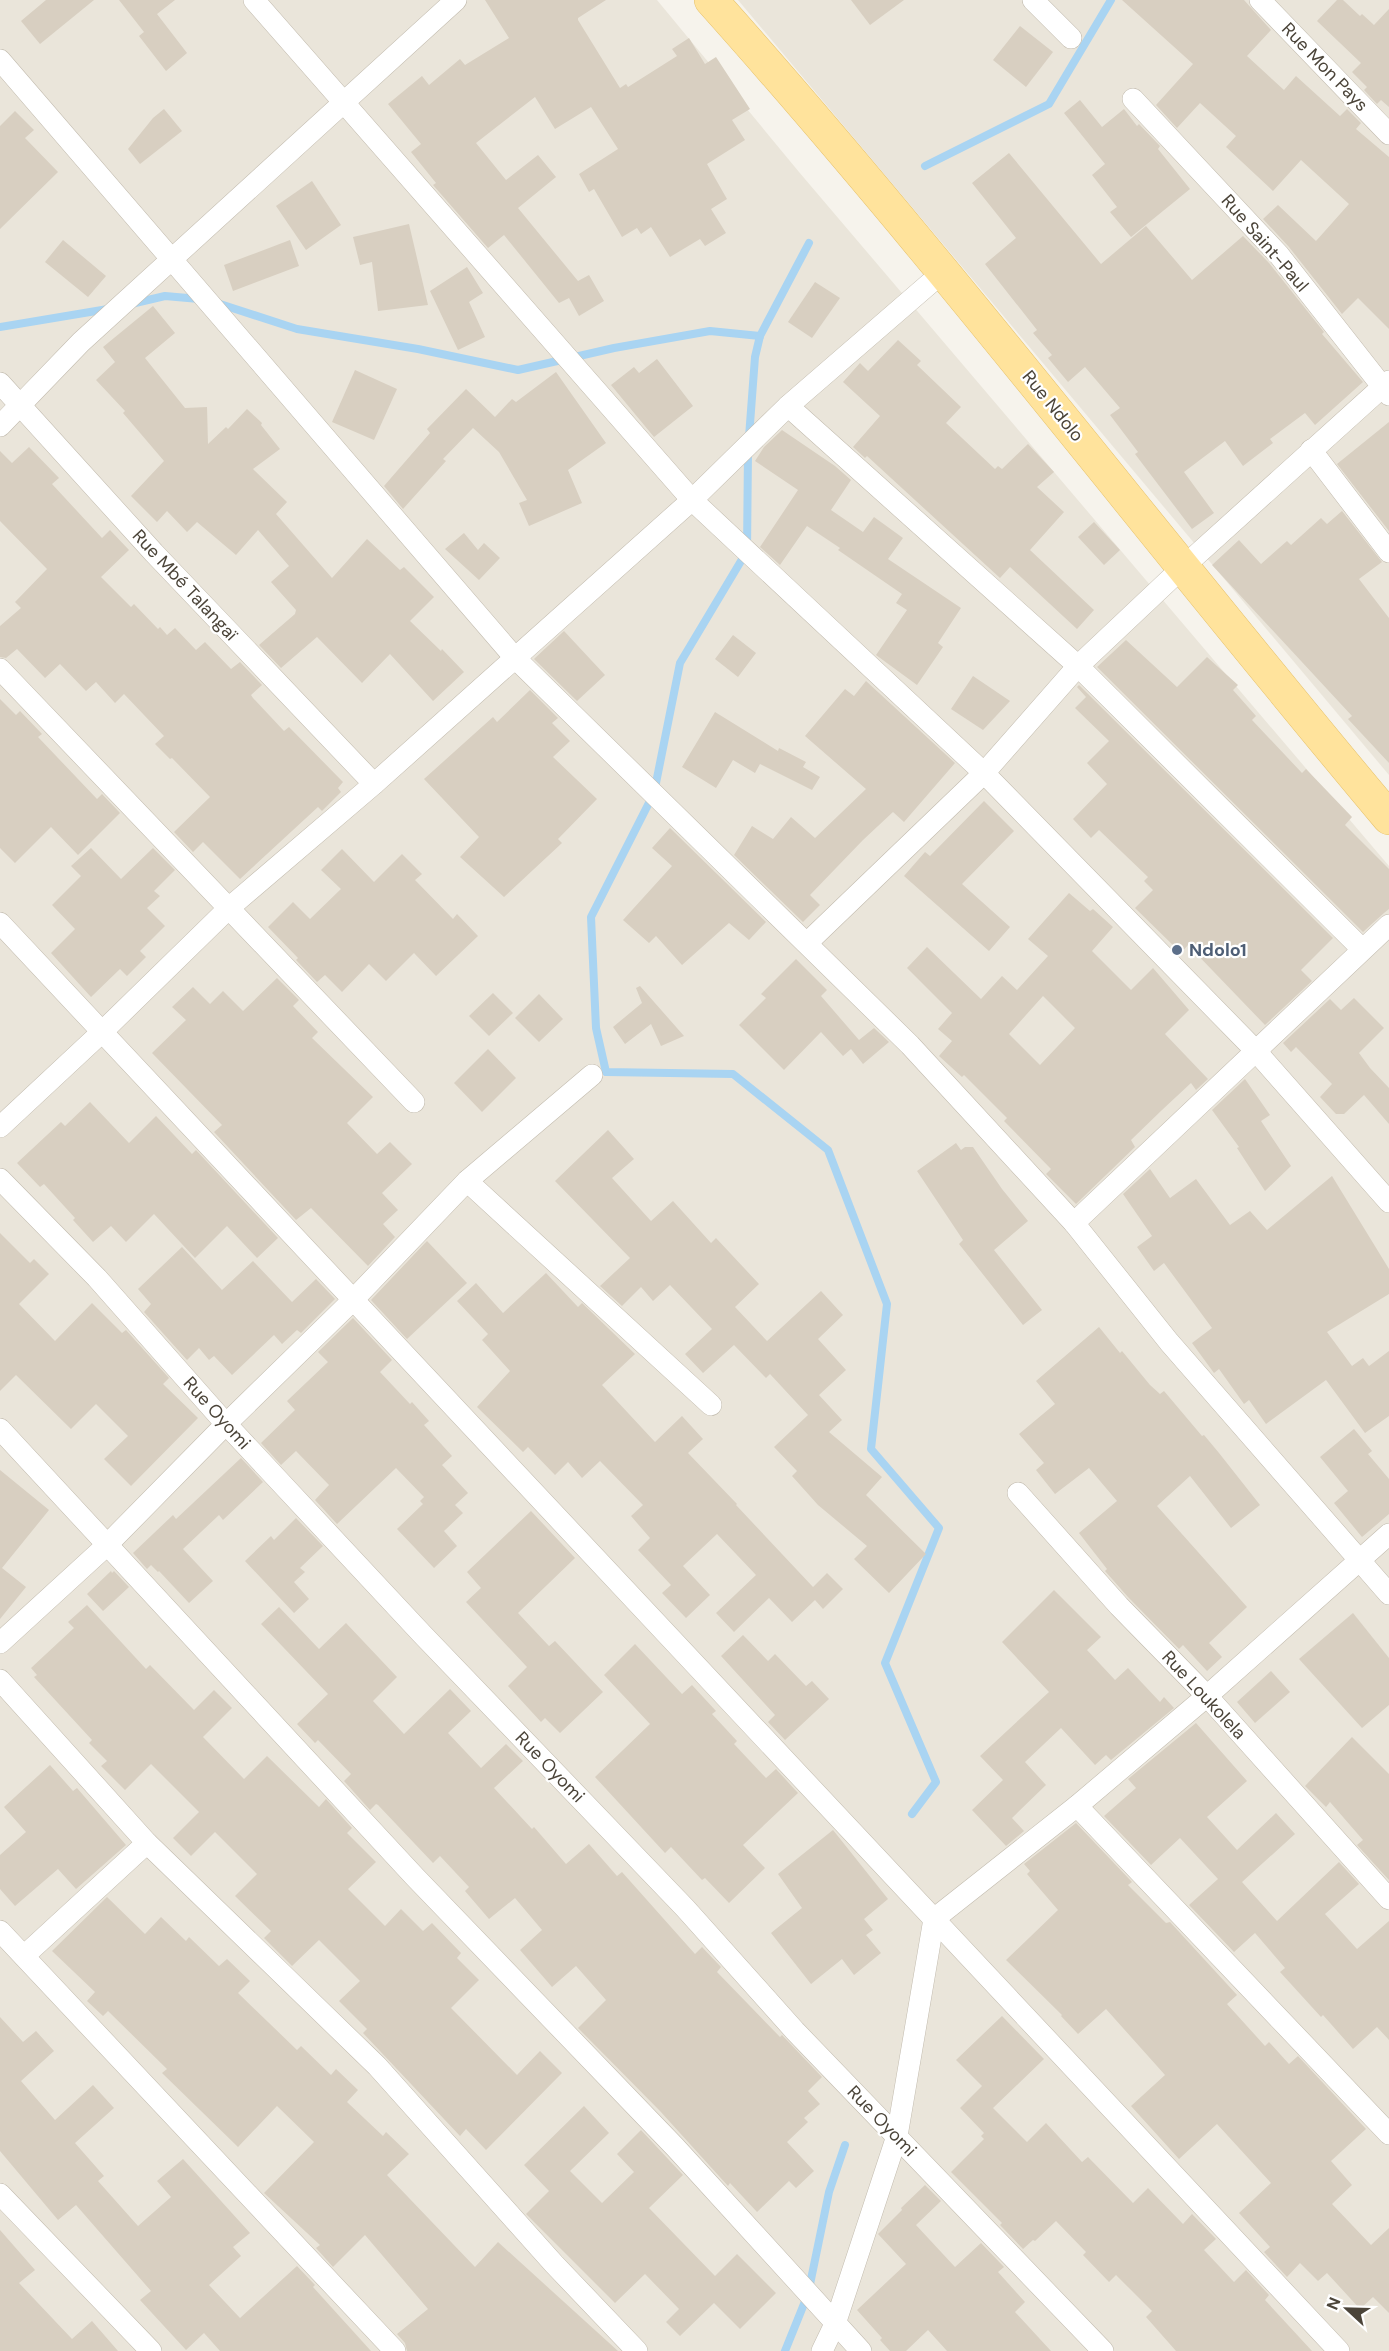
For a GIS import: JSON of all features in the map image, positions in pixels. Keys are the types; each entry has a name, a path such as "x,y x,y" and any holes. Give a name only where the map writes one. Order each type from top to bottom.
{"main road":[{"name":"Rue Ndolo","path":"711,0 787,84 943,272 1060,414 1182,568 1389,818"}],"street":[{"path":"254,0 692,500 984,773 1255,1050 1389,1202"},
{"path":"0,426 81,342 456,0"},
{"path":"1033,0 1071,38"},
{"name":"Rue Mon Pays","path":"1260,0 1389,134"},
{"path":"0,60 515,658 910,1045 1074,1223 1169,1342 1389,1594"},
{"name":"Rue Saint-Paul","path":"1133,99 1279,255 1387,388"},
{"path":"0,1127 102,1032 230,907 374,784 692,500 788,406 943,272"},
{"name":"Rue Mbé Talangaï","path":"0,383 154,553 374,784"},
{"path":"807,943 984,773 1078,666 1311,450 1387,388"},
{"path":"788,406 1078,666 1362,949"},
{"path":"1311,450 1389,552"},
{"path":"0,669 414,1102"},
{"path":"0,923 1339,2351"},
{"path":"1074,1223 1389,925"},
{"path":"0,1643 106,1546 353,1300 467,1181 592,1075"},
{"name":"Rue Oyomi","path":"0,1179 97,1278 226,1424 422,1634 685,1908 795,2031 1103,2351"},
{"path":"467,1181 711,1405"},
{"path":"0,1430 414,1877 675,2147 861,2351"},
{"name":"Rue Loukolela","path":"1018,1493 1119,1606 1207,1696 1389,1899"},
{"path":"822,2351 835,2324 897,2136 934,1919 1077,1806 1207,1696 1389,1534"},
{"path":"0,1680 147,1843 377,2066 554,2265 637,2351"},
{"path":"1077,1806 1389,2134"},
{"path":"24,1956 147,1843"},
{"path":"0,1931 395,2351"},
{"path":"0,2194 151,2351"}],"shaded area":[{"path":"0,0 657,0 799,172 1389,866 1389,2351 0,2351"},
{"path":"738,0 1389,0 1389,775"}],"building":[{"path":"46,0 94,0 40,44 21,21"},
{"path":"119,0 175,0 157,14 187,53 166,71 139,36 144,32"},
{"path":"485,0 606,0 578,20 620,88 626,84 628,87 677,56 672,49 689,38 705,64 716,57 750,109 732,120 745,140 707,164 727,199 711,209 726,233 705,246 700,239 670,257 651,227 641,234 637,228 622,237 594,189 589,192 579,174 618,149 591,107 555,129 535,97 476,143 506,180 538,155 556,177 518,208 578,281 589,275 604,301 579,316 569,298 559,303 504,235 488,248 433,185 436,183 411,152 421,144 388,104 422,76 429,85 460,59 465,65 509,38"},
{"path":"851,0 904,0 870,25"},
{"path":"1122,0 1244,0 1271,30 1247,56 1284,90 1296,76 1340,116 1347,109 1361,123 1356,129 1389,157 1389,329 1358,298 1342,314 1289,247 1263,219 1278,205 1316,241 1349,204 1301,160 1273,191 1226,147 1236,136 1200,103 1177,128 1156,105 1193,64"},
{"path":"1337,0 1343,0 1374,25 1389,9 1389,107 1381,100 1377,104 1364,90 1367,87 1352,72 1361,63 1317,21"},
{"path":"1020,26 1053,52 1026,87 993,60"},
{"path":"1080,100 1102,127 1124,109 1137,126 1139,124 1160,146 1158,149 1190,189 1131,237 1110,212 1117,207 1092,175 1105,164 1064,113"},
{"path":"164,109 182,131 140,164 128,149 153,118"},
{"path":"15,111 34,130 25,138 58,172 0,229 0,126"},
{"path":"1009,153 1101,264 1146,226 1192,280 1243,236 1269,263 1324,332 1322,334 1363,382 1315,425 1305,413 1270,439 1273,443 1243,466 1225,441 1184,472 1214,513 1192,529 1135,454 1138,452 1110,415 1120,408 1085,367 1068,382 1048,358 1052,355 1033,333 1037,330 985,264 1016,238 972,183"},
{"path":"312,181 341,225 306,250 276,206"},
{"path":"409,224 428,305 378,311 372,262 360,265 353,237"},
{"path":"63,240 106,276 88,297 45,262"},
{"path":"290,240 299,266 233,291 224,265"},
{"path":"467,267 483,293 469,302 485,337 458,350 430,291"},
{"path":"815,282 840,298 812,338 788,322"},
{"path":"153,306 175,333 145,358 185,408 207,407 208,444 226,427 228,429 247,409 262,423 261,425 280,449 253,469 287,502 276,514 332,578 367,539 400,570 404,567 434,597 410,621 464,672 433,701 390,654 362,683 317,637 281,668 259,645 295,614 296,610 271,582 289,566 258,530 236,555 197,522 187,532 167,511 157,522 131,496 164,461 123,413 125,411 96,380 115,362 103,347"},
{"path":"898,340 921,361 917,365 961,407 946,423 995,469 998,466 1002,469 1028,444 1054,472 1037,487 1064,512 1030,550 1094,610 1077,629 1010,567 1000,578 867,456 865,458 853,447 880,416 843,382 860,363 868,371"},
{"path":"657,359 693,406 654,437 611,385 634,367 639,373"},
{"path":"355,370 397,389 374,440 332,422"},
{"path":"556,372 606,443 568,470 582,503 529,526 519,503 527,500 499,452 473,428 443,459 446,461 403,509 384,486 430,433 427,429 466,389 495,417 512,399 516,402"},
{"path":"1389,422 1389,531 1337,464"},
{"path":"782,430 835,466 851,480 831,510 863,532 874,517 903,538 888,559 961,608 938,643 943,647 917,685 876,655 907,610 896,603 902,594 807,526 780,565 760,547 798,490 755,461 764,447"},
{"path":"29,447 59,478 52,484 102,538 110,530 129,550 101,577 131,607 134,604 167,635 175,628 196,650 205,642 231,669 240,662 262,685 251,695 253,698 284,731 289,727 343,782 338,788 341,792 322,811 318,807 240,879 203,842 193,852 174,832 210,797 155,744 164,736 124,694 115,703 96,682 86,691 60,664 45,678 17,649 6,658 0,657 0,626 21,608 15,602 47,569 0,521 0,451 12,463"},
{"path":"1342,511 1382,562 1359,579 1389,618 1389,763 1348,719 1352,716 1212,565 1239,540 1261,564 1287,541 1291,545 1321,518 1327,524"},
{"path":"1094,522 1120,550 1104,565 1078,537"},
{"path":"464,533 478,550 484,543 500,558 479,580 445,549"},
{"path":"564,631 605,675 577,701 534,659"},
{"path":"733,635 756,653 738,677 715,659"},
{"path":"1126,640 1177,687 1207,657 1238,685 1233,690 1256,716 1252,720 1302,773 1306,769 1352,817 1345,825 1389,869 1389,909 1363,932 1097,667"},
{"path":"973,676 1010,701 983,730 951,709"},
{"path":"866,681 955,763 904,822 893,812 810,895 820,905 803,922 734,855 752,826 773,839 791,817 815,838 866,789 805,736 845,689 854,696"},
{"path":"1079,685 1333,938 1301,970 1312,981 1265,1025 1188,945 1181,953 1135,908 1153,890 1144,881 1148,877 1099,830 1091,838 1073,819 1107,784 1087,763 1109,741 1075,708 1086,697 1077,687"},
{"path":"530,690 558,718 552,723 570,741 553,757 597,799 558,839 562,843 504,897 460,857 479,837 424,779 493,717 497,722"},
{"path":"0,699 16,715 20,711 42,734 38,737 97,799 102,794 120,813 78,855 51,827 15,863 0,848"},
{"path":"715,712 778,751 779,748 806,762 803,767 820,777 812,790 760,764 755,773 733,760 716,788 682,767"},
{"path":"984,801 1014,831 962,884 1010,927 989,951 904,876 925,852 930,856"},
{"path":"670,828 766,922 749,940 729,923 682,965 656,936 649,943 623,920 672,866 652,848"},
{"path":"91,848 121,879 153,848 175,870 154,891 160,896 147,908 165,926 140,951 146,957 127,976 120,969 91,997 51,953 75,929 52,905 81,876 71,866"},
{"path":"342,849 374,882 402,854 422,874 415,880 453,919 457,914 478,936 436,976 414,953 386,981 369,964 342,992 325,975 317,982 268,927 293,902 310,919 341,889 321,870"},
{"path":"1069,893 1090,911 1093,909 1113,927 1092,951 1131,990 1153,968 1189,1010 1165,1034 1208,1079 1196,1090 1191,1083 1162,1110 1131,1140 1135,1147 1076,1204 1046,1174 1051,1169 1004,1121 1007,1118 964,1075 962,1077 939,1056 952,1041 938,1029 952,1013 907,968 927,947 981,999 1002,976 1017,990 1048,956 1028,939","holes":["1043,996 1075,1028 1040,1065 1009,1034"]},
{"path":"796,959 827,990 821,996 859,1040 874,1028 889,1042 863,1064 851,1049 843,1056 821,1032 784,1070 739,1025 766,998 761,994"},
{"path":"277,978 299,1000 293,1006 318,1032 312,1038 373,1097 347,1123 377,1154 390,1142 412,1164 382,1193 398,1210 383,1224 395,1237 368,1266 311,1208 296,1220 214,1132 222,1125 152,1053 186,1020 172,1007 193,987 210,1004 223,991 243,1011"},
{"path":"640,986 684,1036 661,1046 651,1024 625,1044 613,1027 642,1003 636,988"},
{"path":"493,993 513,1013 489,1036 469,1016"},
{"path":"539,994 563,1019 539,1042 515,1018"},
{"path":"1354,998 1384,1028 1359,1053 1389,1088 1389,1124 1364,1095 1344,1114 1336,1114 1320,1097 1332,1084 1296,1047 1291,1052 1283,1043 1330,999 1341,1010"},
{"path":"488,1049 516,1078 482,1112 454,1083"},
{"path":"1245,1079 1270,1115 1261,1121 1291,1166 1265,1191 1237,1148 1239,1147 1212,1110"},
{"path":"90,1102 129,1143 156,1116 192,1154 196,1150 278,1238 257,1258 227,1226 195,1258 154,1214 126,1242 111,1226 93,1242 44,1184 40,1187 17,1163 61,1122 65,1126"},
{"path":"608,1130 634,1159 612,1178 651,1221 673,1201 711,1243 716,1238 759,1284 735,1307 767,1341 821,1291 843,1315 818,1339 846,1370 819,1395 842,1420 829,1432 882,1477 866,1495 926,1554 889,1593 854,1559 867,1546 818,1505 792,1476 797,1471 774,1447 808,1415 770,1374 766,1378 734,1345 703,1373 685,1354 712,1329 670,1285 653,1301 641,1287 622,1306 600,1286 630,1258 555,1181"},
{"path":"956,1143 961,1150 965,1147 973,1147 1028,1221 994,1250 1042,1310 1023,1325 959,1244 963,1240 917,1171"},
{"path":"1150,1169 1170,1198 1196,1179 1230,1225 1250,1211 1267,1230 1332,1176 1389,1269 1389,1294 1327,1332 1352,1366 1363,1358 1369,1366 1389,1351 1389,1416 1365,1433 1326,1380 1266,1424 1249,1400 1244,1404 1219,1369 1214,1373 1192,1343 1212,1328 1164,1263 1154,1271 1137,1247 1152,1236 1123,1194"},
{"path":"0,1233 30,1263 34,1259 49,1274 19,1304 55,1341 92,1303 122,1333 126,1330 169,1378 163,1384 198,1418 131,1486 104,1459 128,1436 96,1404 71,1429 16,1375 0,1391"},
{"path":"427,1241 467,1283 407,1339 371,1300"},
{"path":"182,1247 222,1290 253,1261 292,1302 316,1279 335,1299 301,1333 297,1330 282,1344 274,1335 232,1375 214,1356 209,1360 199,1348 187,1360 144,1312 151,1304 138,1289"},
{"path":"546,1273 578,1307 582,1303 635,1354 602,1385 655,1442 682,1416 703,1439 688,1453 736,1505 813,1587 827,1573 843,1589 823,1609 815,1600 792,1622 769,1598 734,1632 716,1613 756,1575 717,1534 683,1566 710,1595 686,1618 662,1593 671,1585 638,1550 650,1538 631,1516 643,1505 600,1461 582,1478 568,1462 555,1475 528,1447 523,1452 477,1407 510,1371 482,1340 488,1334 457,1301 476,1283 503,1313"},
{"path":"353,1318 392,1360 380,1372 429,1421 424,1425 452,1456 442,1465 468,1493 455,1505 463,1513 444,1531 457,1546 434,1568 397,1529 423,1504 420,1501 424,1497 396,1468 337,1524 315,1500 329,1485 296,1451 281,1465 261,1443 295,1410 287,1401 328,1362 318,1352"},
{"path":"1099,1327 1150,1385 1160,1394 1164,1391 1202,1436 1204,1435 1260,1505 1231,1528 1190,1476 1157,1506 1247,1607 1209,1643 1222,1657 1207,1671 1183,1645 1179,1649 1128,1597 1105,1571 1107,1569 1079,1533 1117,1501 1089,1468 1055,1494 1036,1470 1044,1463 1019,1434 1055,1404 1036,1381"},
{"path":"1354,1429 1372,1451 1368,1454 1389,1479 1389,1514 1362,1537 1334,1503 1348,1491 1320,1457"},
{"path":"241,1458 263,1482 223,1520 219,1515 183,1549 213,1581 189,1603 159,1571 151,1565 147,1569 133,1553 173,1515 176,1519"},
{"path":"0,1470 49,1510 2,1568 26,1587 0,1619"},
{"path":"531,1511 575,1558 518,1613 549,1646 555,1641 603,1692 560,1733 545,1718 541,1722 508,1686 527,1667 466,1602 481,1588 467,1572"},
{"path":"296,1518 323,1546 300,1568 305,1572 294,1582 309,1599 294,1613 245,1561 271,1536 274,1540"},
{"path":"111,1571 112,1573 114,1571 129,1587 103,1611 87,1594"},
{"path":"1054,1590 1101,1637 1087,1650 1115,1680 1128,1668 1160,1702 1164,1697 1174,1708 1111,1760 1106,1755 1095,1765 1061,1728 1025,1762 1046,1785 1012,1818 1024,1831 1006,1846 972,1810 1003,1780 980,1756 1049,1692 1002,1642"},
{"path":"87,1605 146,1669 150,1665 194,1710 214,1690 232,1708 203,1737 244,1779 267,1756 319,1807 326,1799 352,1828 347,1833 376,1862 348,1889 385,1926 401,1909 423,1931 432,1923 461,1953 457,1958 479,1980 451,2008 517,2075 540,2051 562,2073 486,2150 466,2129 460,2136 363,2033 367,2029 339,2001 360,1981 319,1940 292,1966 264,1938 271,1931 235,1896 257,1874 215,1832 191,1856 173,1838 199,1812 151,1764 125,1790 101,1766 107,1761 89,1743 92,1740 34,1677 37,1675 31,1668 74,1628 68,1622"},
{"path":"279,1607 319,1649 346,1623 397,1677 373,1701 404,1734 450,1689 471,1711 448,1733 481,1768 506,1744 523,1761 494,1788 532,1829 534,1827 566,1864 589,1844 617,1876 622,1872 695,1954 702,1947 721,1967 717,1972 822,2077 808,2091 820,2104 804,2118 808,2122 787,2142 814,2171 796,2188 789,2181 757,2212 730,2183 728,2186 660,2111 578,2028 606,2000 576,1966 552,1987 520,1950 542,1930 515,1898 489,1919 465,1891 469,1887 440,1856 433,1863 378,1805 376,1804 370,1810 344,1781 351,1774 318,1740 315,1743 297,1724 328,1694 261,1624"},
{"path":"1353,1613 1389,1658 1389,1705 1362,1728 1299,1659"},
{"path":"743,1635 768,1661 775,1654 806,1686 812,1681 829,1699 785,1740 768,1722 775,1715 721,1656"},
{"path":"635,1644 682,1694 692,1685 716,1711 712,1714 737,1741 734,1744 766,1778 776,1769 798,1793 743,1845 765,1868 729,1903 705,1878 702,1880 671,1847 665,1853 595,1777 650,1724 604,1675"},
{"path":"1271,1671 1290,1692 1255,1723 1237,1702"},
{"path":"1196,1723 1247,1781 1207,1817 1237,1850 1276,1813 1295,1834 1242,1882 1277,1921 1339,1862 1359,1884 1325,1914 1357,1949 1389,1921 1389,2040 1377,2027 1353,2049 1280,1972 1285,1968 1255,1933 1234,1952 1189,1905 1218,1879 1180,1838 1151,1865 1104,1816 1136,1788 1128,1779"},
{"path":"1352,1737 1389,1774 1389,1880 1357,1845 1363,1840 1330,1802 1326,1807 1305,1786"},
{"path":"50,1765 73,1791 77,1788 126,1845 76,1889 58,1869 15,1906 0,1889 0,1855 26,1832 4,1807"},
{"path":"1076,1823 1132,1882 1128,1885 1166,1923 1170,1922 1237,1995 1227,2004 1265,2046 1269,2042 1289,2064 1298,2056 1366,2129 1331,2161 1352,2185 1332,2204 1371,2245 1389,2228 1389,2313 1373,2297 1360,2309 1327,2273 1318,2281 1300,2263 1287,2277 1264,2252 1270,2247 1239,2213 1271,2183 1217,2124 1179,2159 1131,2106 1165,2075 1106,2009 1078,2034 1006,1960 1058,1910 1027,1874 1030,1871 1024,1864"},
{"path":"833,1830 888,1899 864,1919 873,1930 866,1935 881,1953 854,1975 842,1959 811,1984 771,1933 802,1908 778,1874"},
{"path":"107,1897 145,1934 161,1917 186,1941 189,1937 219,1966 227,1959 250,1981 238,1993 297,2050 301,2046 331,2075 336,2069 358,2090 347,2102 383,2136 386,2132 409,2154 387,2175 475,2267 498,2242 618,2351 407,2351 405,2343 397,2334 428,2309 365,2235 333,2267 316,2248 320,2245 264,2193 314,2142 277,2106 238,2147 162,2073 167,2069 108,2011 103,2016 87,2001 95,1992 52,1951"},
{"path":"1002,2016 1044,2059 993,2108 1027,2142 1046,2123 1082,2162 1088,2157 1133,2203 1148,2188 1183,2224 1192,2214 1216,2239 1204,2250 1234,2282 1246,2270 1269,2295 1265,2300 1312,2351 1176,2351 1146,2317 1152,2311 1116,2275 1109,2282 1083,2255 1086,2252 1056,2221 1023,2249 1000,2225 1002,2223 951,2172 984,2139 981,2136 984,2133 960,2108 982,2086 956,2060"},
{"path":"0,2017 23,2042 36,2031 54,2051 21,2081 55,2120 93,2085 114,2108 75,2143 104,2176 98,2181 138,2226 171,2197 157,2181 183,2159 250,2233 233,2247 241,2256 209,2285 240,2318 297,2266 371,2351 220,2351 204,2333 186,2350 140,2300 151,2291 76,2205 58,2220 0,2151"},
{"path":"584,2106 609,2133 570,2171 602,2203 634,2172 617,2154 641,2130 683,2175 649,2208 715,2276 737,2254 776,2293 740,2329 714,2303 680,2336 666,2322 679,2309 645,2274 615,2303 526,2214 549,2191 524,2165"},
{"path":"925,2185 941,2201 916,2225 955,2267 981,2243 1004,2267 998,2272 1025,2302 1015,2312 1051,2351 947,2351 928,2330 906,2351 890,2351 880,2340 882,2338 857,2310 906,2264 878,2234"},
{"path":"0,2230 35,2270 19,2283 72,2339 92,2321 118,2351 0,2351"}],"waterway":[{"path":"925,166 1049,104 1111,0"},
{"path":"749,437 755,357 760,336 809,243"},
{"path":"131,304 165,296 199,299"},
{"path":"217,303 297,329 418,349 518,370 614,348 710,331 760,336"},
{"path":"0,327 108,309"},
{"path":"748,452 747,551 680,663 654,793 591,917 596,1028 606,1072 733,1074 828,1150 887,1304 871,1449 939,1528 885,1663 936,1782 912,1814"},
{"path":"785,2351 808,2294 829,2192 845,2145"}],"place":[{"name":"Ndolo1","path":"1177,950"}]}
